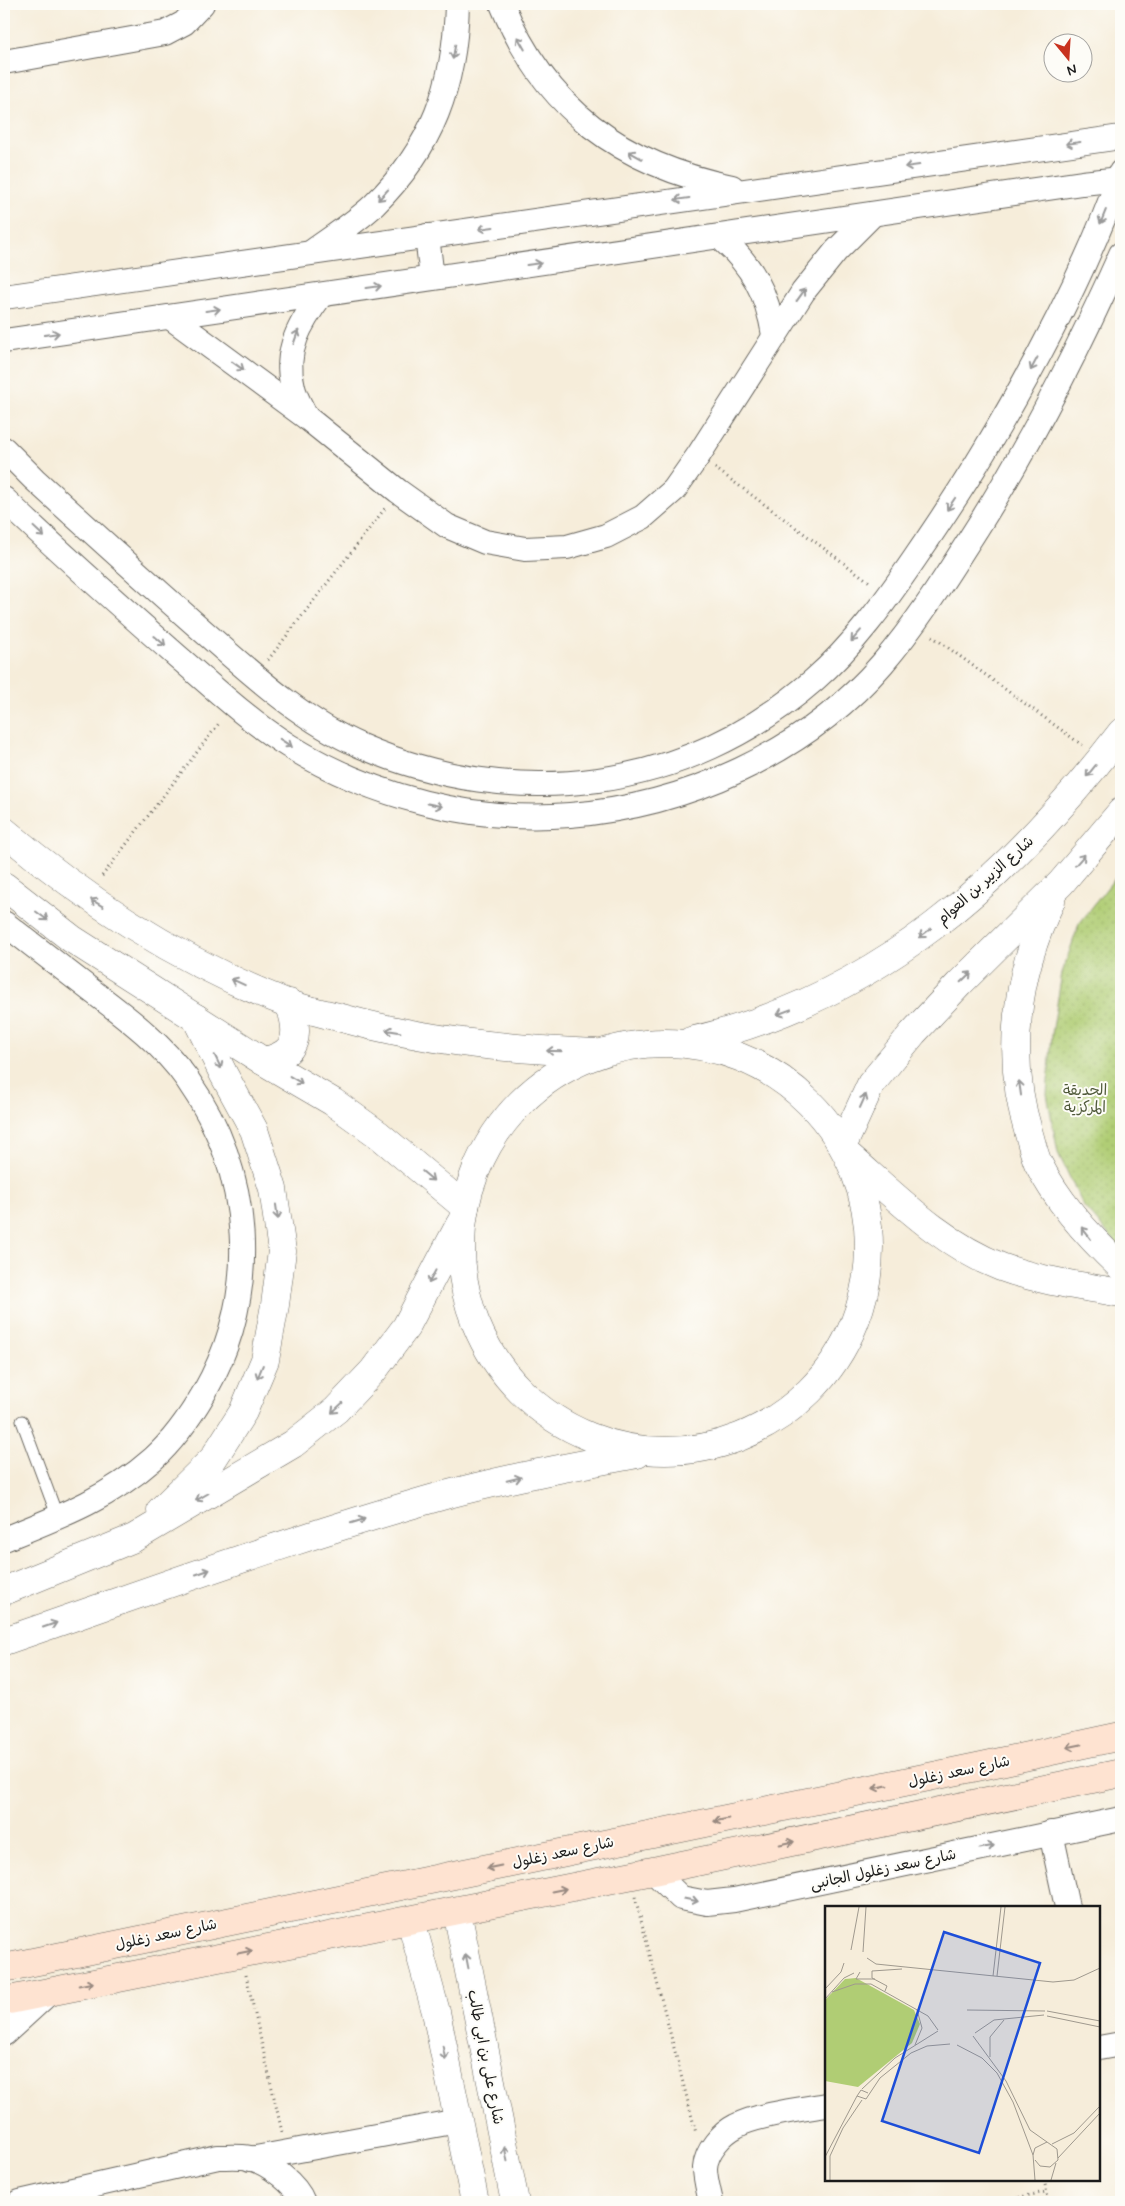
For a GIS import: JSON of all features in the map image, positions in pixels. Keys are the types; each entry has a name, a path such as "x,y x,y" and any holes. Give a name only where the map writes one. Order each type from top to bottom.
{"main road":[{"name":"شارع سعد زغلول","path":"4,1968 1121,1736"},
{"path":"977,1767 984,1802"},
{"path":"4,2001 241,1952 411,1921 642,1874 1121,1773"}],"street":[{"path":"4,45 14,60 164,33 184,23 202,4"},
{"path":"310,253 373,206 399,178 421,148 438,114 450,77 456,40 458,4"},
{"path":"502,4 512,28 530,61 553,90 579,117 609,139 641,158 675,173 748,190"},
{"path":"4,298 1121,137"},
{"path":"4,341 1120,177"},
{"path":"4,449 41,486 255,676 304,714 358,745 415,767 476,781 537,785 599,780 659,767 717,744 775,711 816,678 855,638 888,596 966,481 1025,381 1073,285 1120,177"},
{"path":"170,316 306,417 398,491 447,526 485,542 526,550 567,547 606,536 643,517 674,490 698,456 803,292 836,251 872,214"},
{"path":"427,236 432,278"},
{"path":"720,236 737,252 751,270 768,305 774,335"},
{"path":"4,499 114,600 234,704 287,744 346,776 408,800 474,813 541,817 608,812 674,797 736,773 795,738 839,706 879,667 914,623 1014,466 1065,371 1121,254"},
{"path":"306,417 293,387 290,363 294,338 305,316 321,294"},
{"path":"234,704 255,676"},
{"path":"775,711 795,738"},
{"name":"شارع الزبير بن العوام","path":"680,1044 728,1033 791,1009 852,980 909,945 963,904 1012,858 1059,810 1121,732"},
{"path":"845,1150 870,1084 907,1040 959,984 1061,883 1121,812"},
{"path":"4,831 86,896 207,967 289,1004 383,1030 456,1042 529,1050 602,1053"},
{"path":"1061,883 1039,926 1025,972 1017,1020 1017,1059 1024,1116 1038,1163 1065,1205 1093,1240 1121,1267"},
{"path":"4,886 72,939 263,1061 333,1102 379,1135 464,1213"},
{"path":"4,923 155,1041 187,1078 216,1128 230,1164 240,1212 243,1261 236,1316 218,1368 191,1416 154,1458 110,1492 58,1518 4,1539"},
{"path":"263,1061 276,1059 286,1052 294,1042 296,1030 289,1004"},
{"path":"134,1538 213,1459 243,1412 264,1360 275,1305 282,1251 273,1189 254,1130 196,1018"},
{"path":"4,1641 251,1556 446,1495 539,1473 649,1451 689,1450 725,1442 759,1428 790,1408 817,1384 839,1355 855,1322 866,1287 870,1251 867,1215 858,1179 845,1150 818,1112 801,1094 774,1074 744,1059 713,1049 680,1044 647,1044 602,1053 561,1072 524,1099 495,1134 474,1174 464,1213 462,1274 471,1312 487,1349 510,1381 539,1408 573,1430 610,1444 649,1451"},
{"path":"845,1150 940,1234 970,1253 1002,1267 1036,1277 1121,1293"},
{"path":"4,1591 134,1538 293,1444 336,1410 374,1371 406,1327 464,1213"},
{"name":"شارع سعد زغلول الجانبى","path":"642,1874 681,1898 707,1903 734,1900 1121,1818"},
{"path":"1051,1833 1067,1906"},
{"name":"شارع على بن ابى طالب","path":"457,1911 515,2202"},
{"path":"411,1921 436,2012 475,2202"},
{"path":"4,2034 51,1991"},
{"path":"436,2012 475,2004"},
{"path":"711,2202 705,2168 711,2150 722,2135 737,2125 825,2105"},
{"path":"20,2202 218,2157 250,2158 458,2122"},
{"path":"250,2158 279,2172 301,2196 303,2202"}],"lane":[{"path":"22,1421 58,1518"}],"path":[{"path":"698,456 888,596"},
{"path":"255,676 398,491"},
{"path":"914,623 1101,759"},
{"path":"86,896 234,704"},
{"path":"642,1874 705,2168"},
{"path":"241,1952 287,2152"},
{"path":"1110,2046 1121,2093"},
{"path":"1044,2181 1049,2202"},
{"path":"994,2202 1046,2192"}],"green space":[{"name":"الحديقة المركزية","path":"1121,870 1121,1248 1084,1207 1058,1153 1047,1094 1052,1034 1062,973 1079,924"}]}
